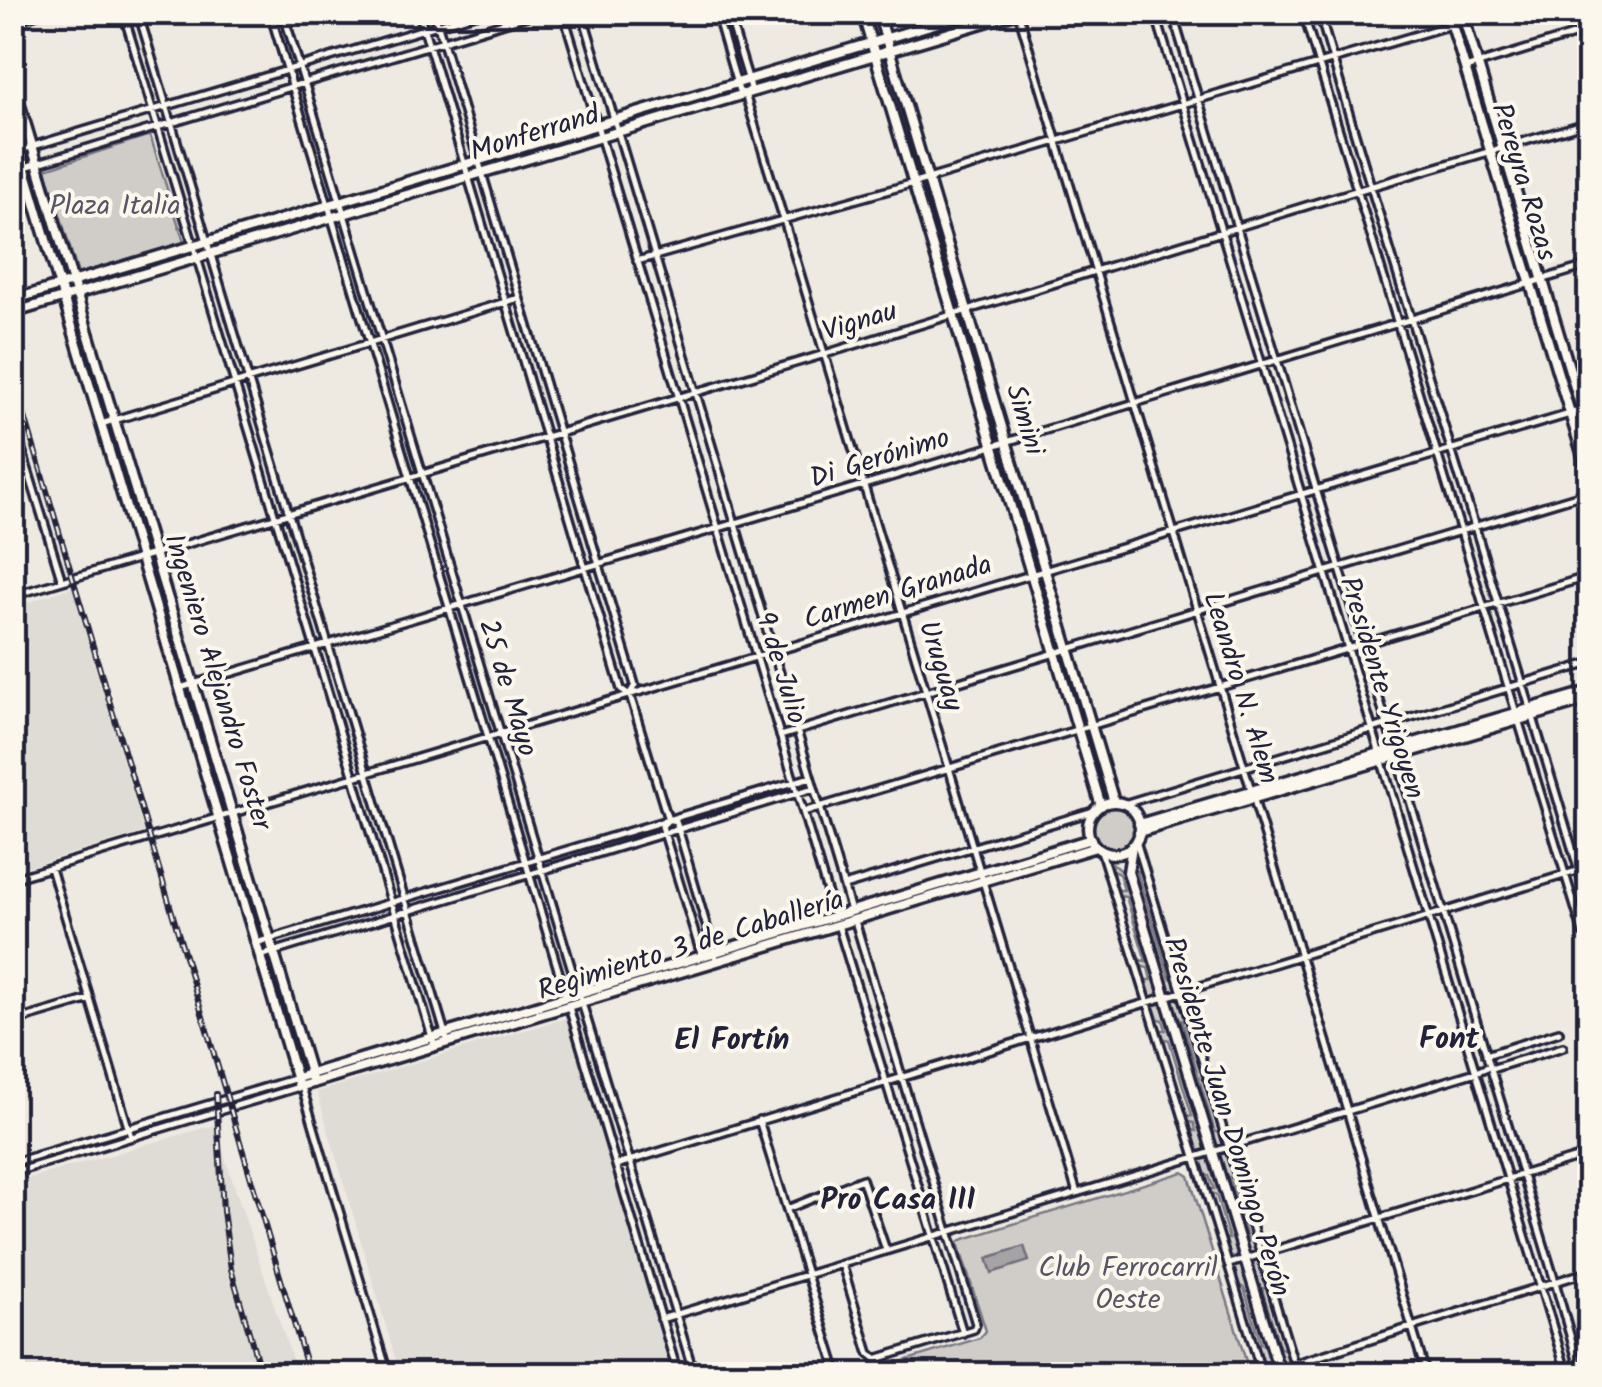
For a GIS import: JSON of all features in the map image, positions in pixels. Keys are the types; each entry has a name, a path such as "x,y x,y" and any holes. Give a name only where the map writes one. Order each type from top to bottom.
{"street":[{"path":"12,22 43,12"},
{"path":"123,12 434,1042"},
{"path":"138,12 446,1038"},
{"name":"25 de Mayo","path":"270,12 678,1374"},
{"name":"25 de Mayo","path":"283,12 694,1374"},
{"path":"418,12 622,689 630,694 668,820"},
{"path":"434,12 635,686 630,694"},
{"path":"20,150 481,12"},
{"path":"25,167 540,12"},
{"name":"9 de Julio","path":"563,12 963,1333 976,1324 582,12"},
{"name":"Uruguay","path":"716,12 825,354 1077,1193"},
{"name":"Uruguay","path":"728,12 751,88 745,94"},
{"name":"Simini","path":"862,12 1032,574 1098,808"},
{"name":"Simini","path":"878,12 1091,726 1119,803"},
{"name":"Monferrand","path":"12,300 974,12"},
{"name":"Presidente Yrigoyen","path":"1156,12 1567,1374"},
{"name":"Presidente Yrigoyen","path":"1172,12 1580,1374"},
{"path":"1303,12 1583,933"},
{"path":"1319,12 1590,909"},
{"name":"Pereyra Rozas","path":"1448,12 1590,479"},
{"name":"Monferrand","path":"12,313 1018,13"},
{"name":"Leandro N. Alem","path":"1018,13 1426,1374"},
{"path":"637,260 928,180 1452,25 1463,17"},
{"name":"Pereyra Rozas","path":"1463,17 1585,409 1590,437"},
{"path":"1465,68 1590,30"},
{"name":"Ingeniero Alejandro Foster","path":"12,79 312,1078"},
{"name":"Vignau","path":"12,596 1590,122"},
{"name":"Ingeniero Alejandro Foster","path":"12,126 299,1084"},
{"name":"Di Gerónimo","path":"180,688 1590,265"},
{"path":"101,424 519,298"},
{"name":"Carmen Granada","path":"12,879 1585,409"},
{"path":"12,418 62,582"},
{"path":"780,736 1590,492"},
{"path":"803,812 1590,576"},
{"path":"844,886 1590,663"},
{"path":"1098,847 1116,854 1136,836 1251,795 1590,691"},
{"path":"1532,711 1590,699"},
{"path":"256,943 811,777"},
{"path":"260,956 814,788"},
{"path":"1119,803 1136,816 1136,836 1297,1374"},
{"path":"1098,808 1088,824 1148,1001 1262,1374 1590,1271"},
{"path":"668,820 676,821 716,957"},
{"path":"668,820 662,826 703,961"},
{"name":"Presidente Juan Domingo Perón","path":"1136,836 1128,872 1279,1371"},
{"path":"1098,847 1128,872"},
{"name":"Regimiento 3 de Caballería","path":"299,1084 982,876 1098,847"},
{"path":"616,1165 1590,866"},
{"path":"51,868 131,1137"},
{"path":"12,1022 90,999"},
{"path":"1486,1055 1559,1032"},
{"path":"662,1319 1564,1047"},
{"path":"12,1163 228,1099 299,1084"},
{"path":"12,1173 299,1084"},
{"path":"299,1084 388,1374"},
{"path":"760,1120 838,1374"},
{"path":"1228,1264 1590,1154"},
{"path":"787,1210 862,1179 886,1250"},
{"path":"842,1264 869,1354 876,1359 963,1333"},
{"path":"805,1374 835,1366"}],"shaded area":[{"path":"72,587 144,832 13,871 13,608"},
{"path":"566,1018 671,1374 400,1374 317,1092"},
{"path":"214,1125 297,1374 13,1374 13,1183"},
{"path":"1024,1246 1029,1261 992,1273 987,1258"}],"green space":[{"name":"Plaza Italia","path":"150,135 184,242 78,274 46,169"},
{"path":"1114,806 1130,812 1136,828 1130,844 1114,850 1098,844 1092,828 1098,812"},
{"path":"1135,856 1139,858 1143,872 1137,871 1170,978 1175,980 1188,1021 1182,1020 1215,1132 1222,1133 1236,1178 1229,1177 1248,1240 1255,1242 1269,1289 1262,1288 1280,1348 1288,1350 1295,1374 1283,1374 1131,872"},
{"path":"1111,862 1125,874 1276,1374 1264,1374 1254,1343 1261,1344 1244,1288 1237,1284 1222,1238 1229,1239 1216,1195 1207,1188 1214,1189 1209,1176 1203,1174 1189,1130 1196,1131 1185,1115 1192,1116 1169,1040 1162,1038 1159,1030 1166,1030 1163,1020 1156,1018 1144,980 1151,980 1148,968 1139,966 1138,960 1146,961 1126,897 1118,896 1116,890 1124,890 1119,874 1110,870"},
{"name":"Club Ferrocarril Oeste","path":"1183,1172 1189,1176 1250,1374 873,1374 883,1373 887,1366 980,1338 986,1331 958,1243 961,1240"},
{"path":"868,1365 873,1374 847,1374"}],"railway":[{"path":"12,373 309,1374"},
{"path":"216,1094 223,1211 231,1269 261,1374"}],"district":[{"name":"Font","path":"1449,1040"},
{"name":"El Fortín","path":"732,1041"},
{"name":"Pro Casa III","path":"898,1201"}]}
